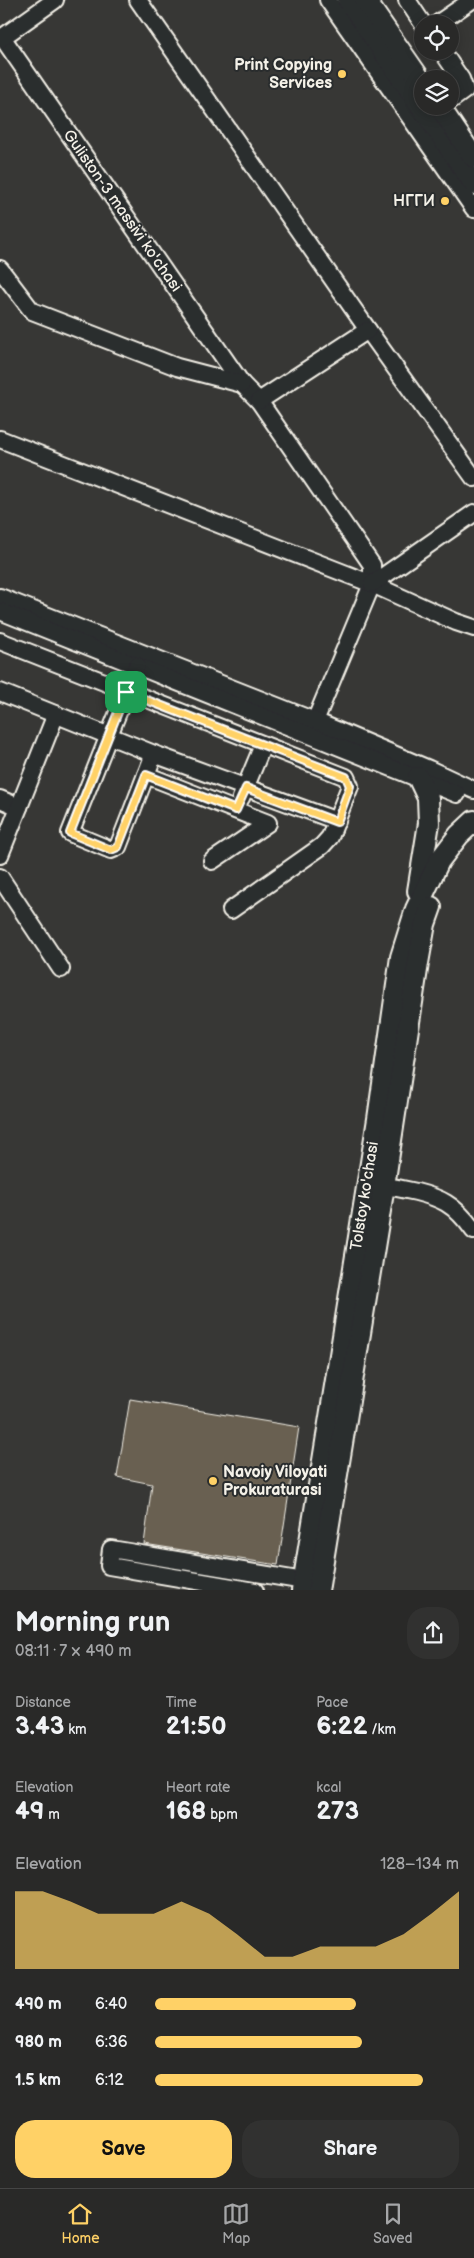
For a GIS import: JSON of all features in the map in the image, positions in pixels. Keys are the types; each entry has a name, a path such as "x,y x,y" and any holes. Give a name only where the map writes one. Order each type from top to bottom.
{"main road":[{"path":"348,0 469,167"},
{"path":"365,0 414,70"},
{"path":"447,115 469,167"},
{"path":"416,909 429,823 428,798 418,777"},
{"name":"Tolstoy ko'chasi","path":"310,1586 401,957 416,909 439,861 459,835 474,821"},
{"name":"Tolstoy ko'chasi","path":"310,1586 384,1186 425,924 442,878 465,843 474,834"}],"street":[{"name":"Guliston-3 massivi ko'chasi","path":"55,0 1,38 242,384 259,401 372,565 372,584"},
{"path":"138,0 368,330 474,478"},
{"path":"328,0 469,167 474,209"},
{"path":"406,0 417,15"},
{"path":"450,15 472,0"},
{"path":"459,76 464,90 459,94"},
{"path":"0,269 32,311 177,367 242,384"},
{"path":"259,401 368,330"},
{"path":"0,439 372,584 456,622 474,628"},
{"path":"315,721 372,584 474,513"},
{"path":"0,597 141,662 474,801"},
{"path":"0,611 141,662 315,721 430,769 474,790"},
{"path":"0,641 346,777 350,786 330,837 322,846 231,910"},
{"path":"141,662 126,692 70,833 111,850 118,847 154,754"},
{"path":"0,692 154,754 337,822"},
{"path":"0,855 56,714"},
{"path":"236,810 263,744"},
{"path":"146,775 268,823 212,860"},
{"path":"0,800 19,807"},
{"path":"0,877 61,969"},
{"name":"Tolstoy ko'chasi","path":"384,1186 398,1188 445,1202 461,1214 474,1231"},
{"path":"255,1590 109,1566 110,1549 310,1586"}],"building":[{"name":"Navoiy Viloyati Prokuraturasi","path":"130,1399 299,1427 278,1565 144,1544 152,1484 117,1477"}],"place":[{"name":"Print Copying Services","path":"342,74"},
{"name":"НГГИ","path":"445,201"},
{"name":"Navoiy Viloyati Prokuraturasi","path":"213,1481"}],"route":[{"path":"126,692 346,777 350,786 337,822 246,788 236,810 146,775 118,847 111,850 70,833 126,692"}]}
